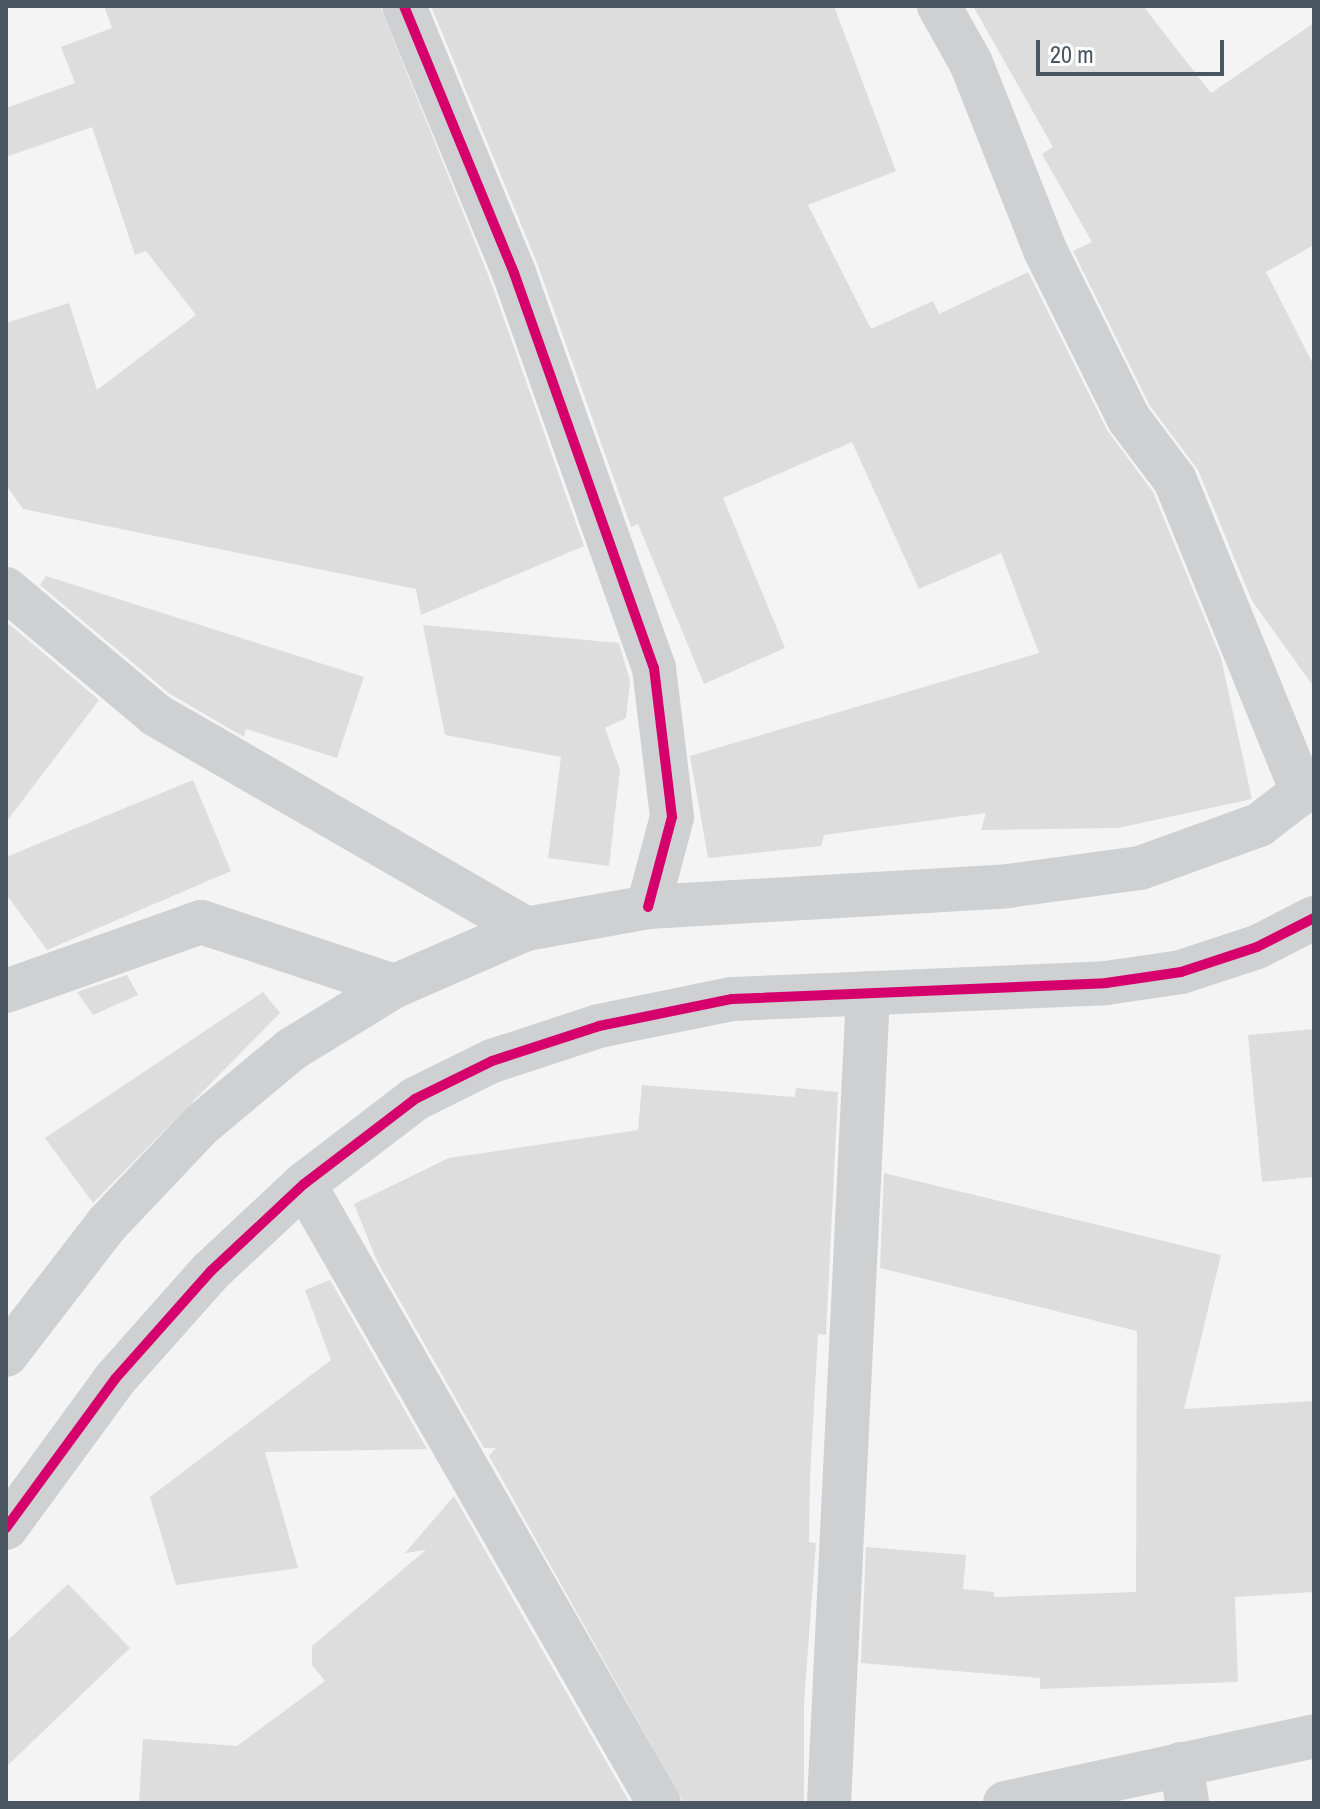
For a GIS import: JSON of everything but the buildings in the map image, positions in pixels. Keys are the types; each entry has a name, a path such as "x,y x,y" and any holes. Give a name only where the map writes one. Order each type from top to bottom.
{"street":[{"path":"404,6 514,273 654,668 672,817 648,907"},
{"path":"10,1341 106,1225 202,1124 292,1049 395,986 526,929 648,907 1008,886 1140,868 1259,825 1309,788 1175,480 1129,419 1045,250 971,63 939,6"},
{"path":"6,589 156,715 526,929"},
{"path":"6,1528 115,1379 211,1271 304,1184 415,1099 492,1061 599,1026 732,999 1106,983 1181,972 1257,947 1314,918"},
{"path":"6,991 201,922 395,986"},
{"path":"829,1803 868,993"},
{"path":"304,1184 659,1803"},
{"path":"1005,1803 1184,1784 1314,1736"}],"cycle path":[{"path":"404,6 514,273 654,668 672,817 648,907"},
{"path":"6,1528 115,1379 211,1271 304,1184 415,1099 492,1061 599,1026 732,999 1106,983 1181,972 1257,947 1314,918"}]}
